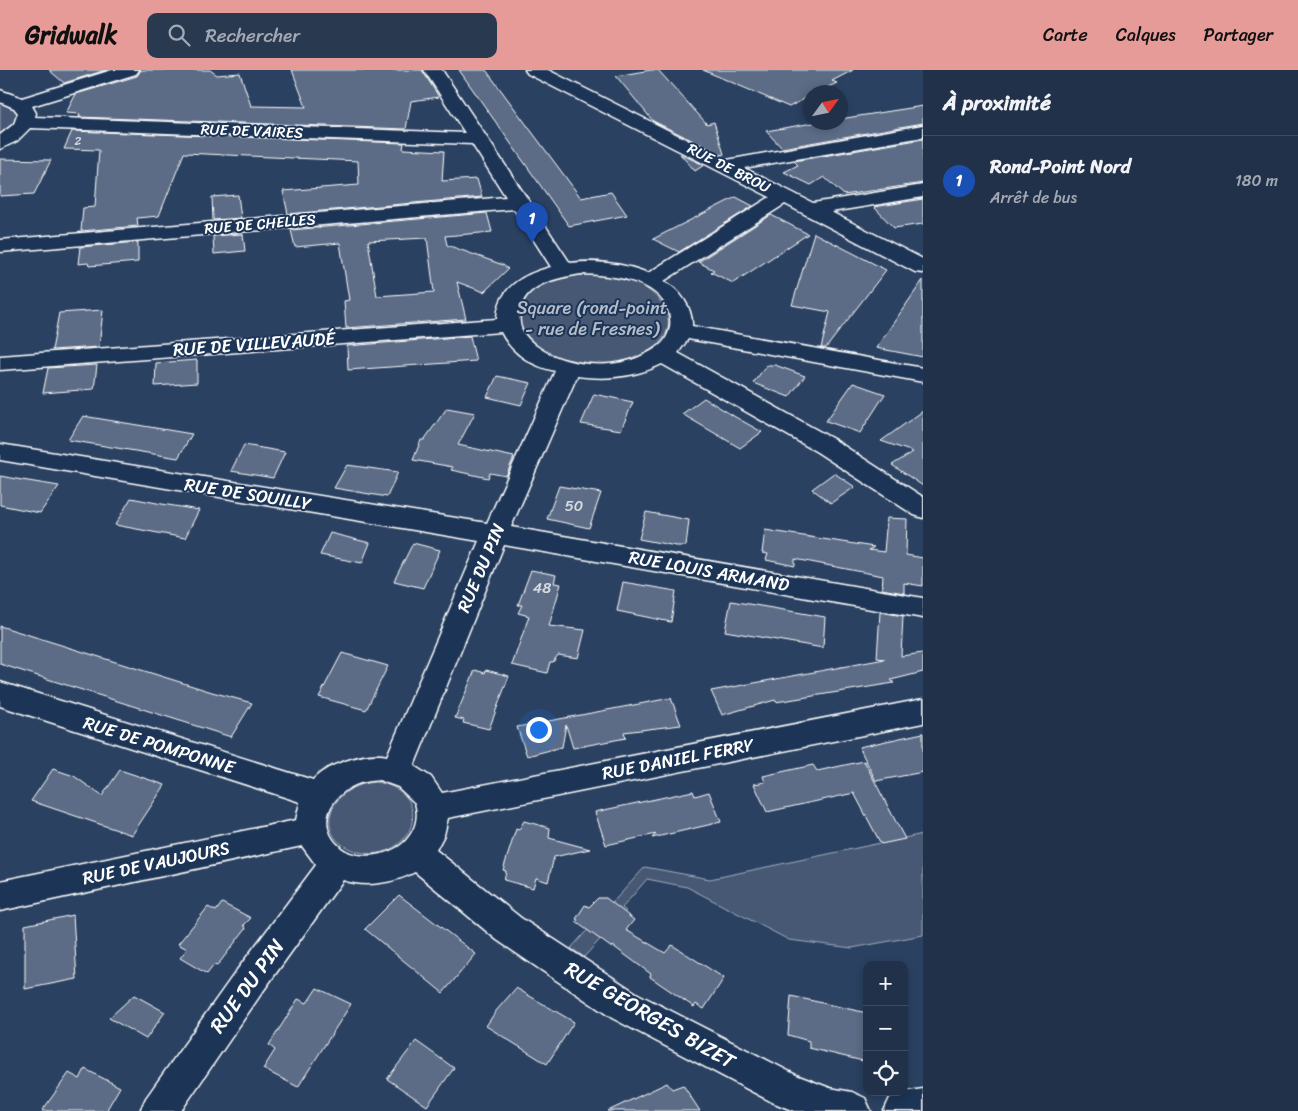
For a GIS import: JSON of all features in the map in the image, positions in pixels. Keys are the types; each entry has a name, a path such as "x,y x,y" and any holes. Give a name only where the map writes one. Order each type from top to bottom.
{"street":[{"path":"21,104 130,70"},
{"path":"433,70 564,270"},
{"name":"RUE DE BROU","path":"534,70 810,208 923,267"},
{"path":"0,95 21,104 27,113 26,122 19,131 0,142"},
{"name":"RUE DE VAIRES","path":"26,122 479,139"},
{"path":"724,166 923,131"},
{"path":"810,208 923,191"},
{"path":"649,281 785,196"},
{"name":"RUE DE CHELLES","path":"0,246 520,202"},
{"path":"599,268 633,274 649,281 664,291 676,303 681,317 681,331 676,341 662,354 644,364 620,370 594,371 547,361 529,351 516,339 508,326 507,311 513,297 525,285 543,275 564,270 599,268"},
{"name":"RUE DE VILLEVAUDÉ","path":"0,363 508,326"},
{"path":"681,331 923,375"},
{"path":"662,354 797,428 923,509"},
{"name":"RUE DU PIN","path":"397,770 495,534 569,367"},
{"name":"RUE DE SOUILLY","path":"0,452 495,534"},
{"name":"RUE LOUIS ARMAND","path":"495,534 923,608"},
{"name":"RUE DE POMPONNE","path":"0,694 319,794"},
{"name":"RUE DANIEL FERRY","path":"432,808 923,711"},
{"path":"371,767 397,770 413,779 426,792 432,808 432,824 427,839 416,853 402,862 386,868 369,870 352,868 337,862 326,854 317,843 310,818 319,794 330,782 345,773 371,767"},
{"name":"RUE DE VAUJOURS","path":"0,896 312,830"},
{"name":"RUE GEORGES BIZET","path":"416,853 509,929 624,1006 785,1089 830,1107 852,1111"},
{"name":"RUE DU PIN","path":"159,1111 249,982 337,862"},
{"path":"904,1111 923,1108"}],"green space":[{"path":"0,100 14,109 17,118 12,128 0,138"},
{"name":"Square (rond-point - rue de Fresnes)","path":"590,273 626,279 654,295 662,304 667,314 668,324 665,334 658,344 645,353 628,360 599,363 580,362 556,356 541,350 530,341 521,329 518,310 521,300 534,289 556,278"},
{"path":"375,782 395,788 407,799 412,812 411,825 404,838 393,848 378,853 359,852 344,846 334,837 330,826 331,814 336,803 345,793 358,786"},
{"path":"923,834 923,935 852,948 789,940 687,887 647,879 622,908 626,911 584,957 571,948 645,867 710,879"}],"building":[{"path":"49,70 106,70 64,83"},
{"path":"141,70 210,70 217,75 240,73 251,106 306,107 292,70 422,70 439,97 411,101 406,129 79,117 80,114 66,113 76,94 137,76"},
{"path":"459,70 486,70 581,198 611,192 627,215 569,226"},
{"path":"658,70 707,124 714,122 724,154 722,155 653,121 616,76"},
{"path":"703,70 853,70 832,81 837,83 833,85 803,85 803,100 789,107"},
{"path":"923,106 923,123 782,148 766,131 803,125 803,130 848,130 848,118"},
{"path":"72,131 404,143 403,149 444,151 442,181 477,179 482,197 288,214 283,191 359,185 358,161 184,153 159,216 137,218 138,226 81,231 83,208 95,207 99,150 64,149"},
{"path":"923,139 923,183 844,195 824,177 811,185 784,172 798,165 794,161"},
{"path":"680,154 704,165 695,171"},
{"path":"0,159 51,160 34,194 0,196"},
{"path":"238,195 241,218 213,220 212,197"},
{"path":"736,197 753,206 679,252 653,239"},
{"path":"923,199 923,224 894,228 874,207"},
{"path":"487,213 492,232 445,236 447,245 503,265 508,269 484,292 457,282 466,319 346,328 344,301 349,300 340,243 295,247 291,230","holes":["427,238 434,292 377,296 368,241"]},
{"path":"771,215 808,234 733,283 711,272 714,270 698,262"},
{"path":"814,233 886,270 826,348 821,348 830,312 792,305"},
{"path":"243,234 245,251 214,254 213,236"},
{"path":"138,242 138,262 89,266 88,263 78,264 80,247"},
{"path":"923,280 923,357 876,348"},
{"path":"103,310 99,347 52,350 59,313"},
{"path":"470,336 476,361 348,370 347,346"},
{"path":"197,360 197,383 155,386 156,363"},
{"path":"97,365 94,389 43,393 48,368"},
{"path":"767,365 775,365 805,376 789,397 753,383"},
{"path":"497,376 531,383 521,405 487,397"},
{"path":"853,383 885,394 860,433 826,421"},
{"path":"594,394 633,402 621,430 581,424"},
{"path":"704,398 762,432 740,448 682,414"},
{"path":"447,408 475,413 458,445 514,457 506,476 490,473 488,478 451,470 453,467 413,460 421,440 424,440"},
{"path":"923,411 923,486 892,465 913,452 881,441"},
{"path":"83,416 192,434 178,458 68,440"},
{"path":"244,445 285,452 273,478 231,471"},
{"path":"347,465 398,472 387,497 334,488"},
{"path":"834,473 855,487 831,503 812,489"},
{"path":"0,476 59,486 40,513 0,505"},
{"path":"559,486 601,493 589,528 547,519"},
{"path":"131,498 199,510 185,538 115,525"},
{"path":"646,512 689,520 686,546 639,539"},
{"path":"887,518 907,519 906,555 923,558 923,586 904,583 904,593 882,589 883,576 795,559 795,566 766,560 768,554 762,553 765,530 874,547 869,550 884,552"},
{"path":"330,533 370,543 362,563 320,555"},
{"path":"413,543 440,550 423,588 394,581"},
{"path":"531,570 556,575 554,583 561,584 549,626 585,630 578,658 558,655 553,662 550,662 547,673 512,665 529,616 518,613 522,605 518,605"},
{"path":"623,582 676,591 671,622 617,611"},
{"path":"731,601 825,617 823,648 725,631"},
{"path":"880,612 903,616 901,656 923,653 923,672 891,680 894,683 776,702 775,700 722,715 711,691 885,659 877,658"},
{"path":"0,626 252,703 231,737 0,664"},
{"path":"342,653 388,666 366,710 319,697"},
{"path":"475,670 485,673 486,670 509,676 489,729 463,723 464,720 455,718"},
{"path":"671,698 681,725 624,732 626,738 573,748 566,725 562,747 527,756 517,727"},
{"path":"923,733 923,772 876,781 859,747"},
{"path":"864,761 905,839 881,844 854,793 767,812 754,784 765,782 763,776 813,765 817,771"},
{"path":"53,769 74,776 102,796 120,770 165,785 132,835 31,801"},
{"path":"693,791 695,796 709,792 721,822 652,838 656,834 606,845 595,812"},
{"path":"524,821 550,828 549,838 590,849 554,857 548,882 536,878 533,888 504,880 506,871 503,870 516,829 519,830"},
{"path":"399,895 476,954 443,993 365,929"},
{"path":"598,898 606,898 634,920 626,930 665,953 672,945 724,978 704,1009 696,1004 694,1007 650,977 651,974 613,946 612,948 576,922 585,905 589,907"},
{"path":"222,903 251,918 244,925 246,928 217,966 214,965 207,974 180,958 187,949 178,944 208,907 216,911"},
{"path":"73,915 77,979 25,989 25,925"},
{"path":"317,988 351,1004 298,1087 263,1069 275,1050 269,1045 298,999 307,1003"},
{"path":"516,988 574,1022 547,1064 486,1026"},
{"path":"134,995 165,1012 146,1039 109,1018"},
{"path":"791,996 863,1012 863,1061 809,1048 809,1041 788,1035"},
{"path":"416,1041 454,1068 427,1106 387,1079"},
{"path":"85,1069 120,1087 106,1111 42,1111 69,1073 80,1079"},
{"path":"667,1083 672,1089 683,1085 700,1111 608,1111"}],"place":[{"name":"Rond-Point Nord","path":"532,243"}]}
